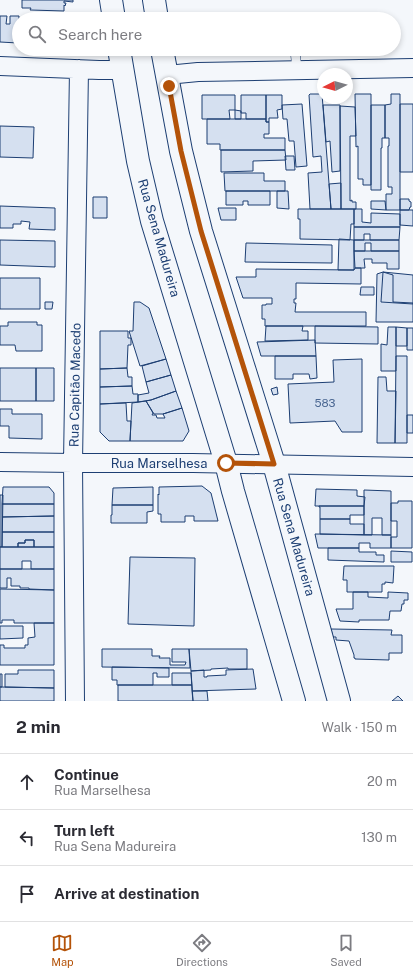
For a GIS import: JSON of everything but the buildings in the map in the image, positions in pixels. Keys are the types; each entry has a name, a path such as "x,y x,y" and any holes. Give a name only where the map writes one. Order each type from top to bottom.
{"main road":[{"path":"111,0 113,12"},
{"path":"154,0 156,12"},
{"name":"Rua Sena Madureira","path":"163,56 181,151 201,231 274,464 340,701"},
{"name":"Rua Sena Madureira","path":"120,59 138,161 152,221 226,463 235,499 294,701"}],"street":[{"path":"0,66 79,69 120,59"},
{"path":"167,75 198,72 413,68"},
{"name":"Rua Capitão Macedo","path":"75,701 73,463 79,69"},
{"name":"Rua Marselhesa","path":"0,462 226,463 413,467"}],"lane":[{"path":"296,56 297,70"}],"route":[{"path":"169,86 181,151 201,231 274,464 226,463"}]}
